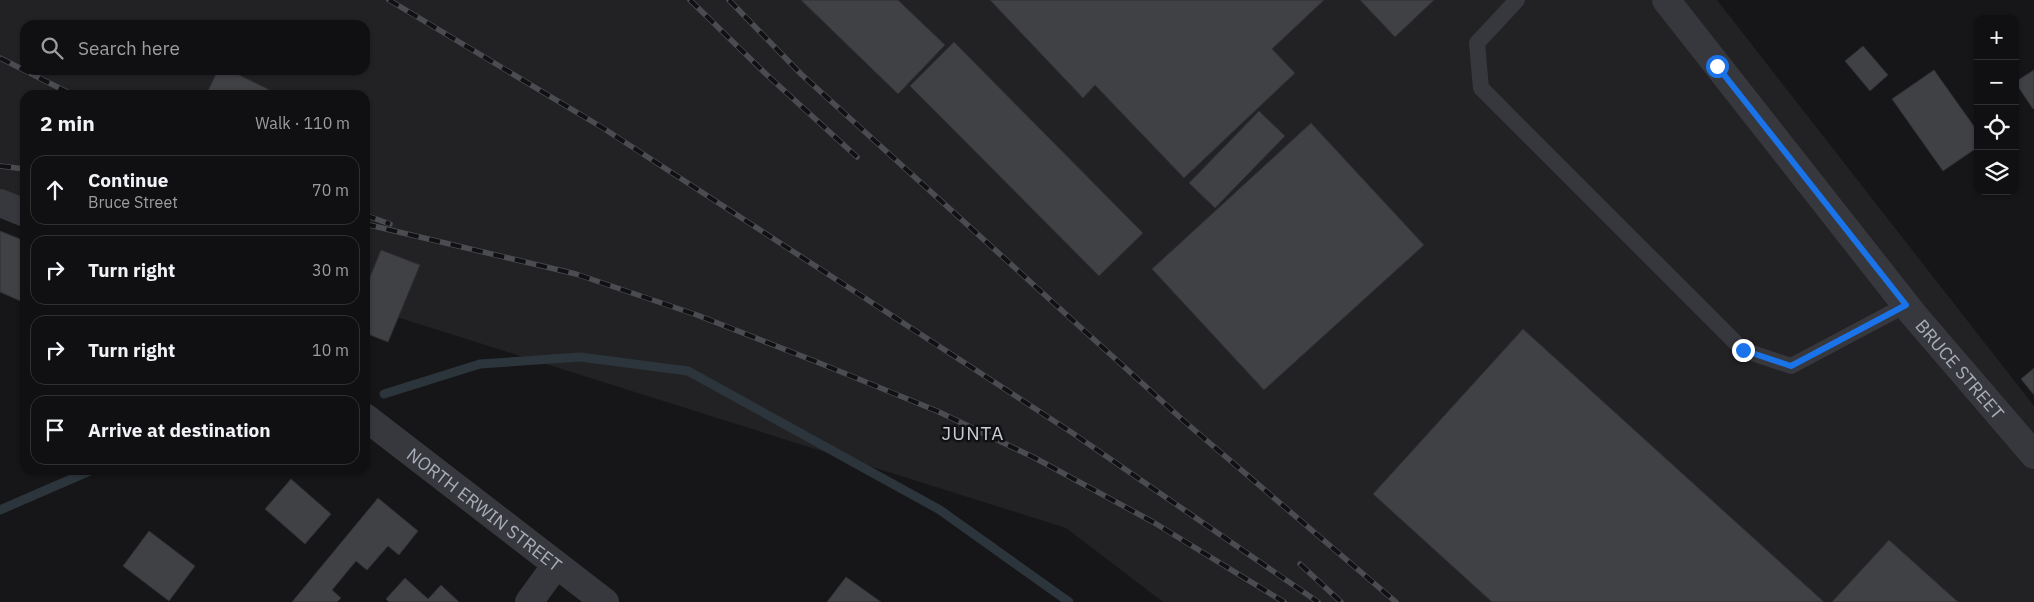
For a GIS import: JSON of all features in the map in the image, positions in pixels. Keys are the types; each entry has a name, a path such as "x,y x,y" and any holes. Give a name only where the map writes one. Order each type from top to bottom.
{"street":[{"name":"BRUCE STREET","path":"1666,0 1906,305 2034,455"},
{"path":"0,203 20,211"},
{"name":"NORTH ERWIN STREET","path":"370,420 605,602"},
{"path":"528,602 556,565"}],"lane":[{"path":"1517,0 1477,43 1481,88 1743,350 1791,366 1906,305"}],"shaded area":[{"path":"0,0 1717,0 2034,406 2034,602 1163,602 1066,528 370,309 370,90 20,90 20,198 0,192"}],"building":[{"path":"801,0 898,0 945,45 898,94"},
{"path":"990,0 1324,0 1272,49 1295,73 1184,178 1095,85 1083,98"},
{"path":"1360,0 1434,0 1395,37"},
{"path":"954,42 1143,233 1099,276 910,86"},
{"path":"1863,46 1888,75 1870,91 1845,61"},
{"path":"1934,70 1974,126 1974,150 1943,171 1892,99"},
{"path":"2034,70 2033,109 2019,88 2019,79"},
{"path":"216,75 239,75 270,90 208,90"},
{"path":"1259,111 1285,136 1215,208 1189,183"},
{"path":"1311,123 1424,245 1264,390 1152,269"},
{"path":"0,231 20,239 20,301 0,292"},
{"path":"381,250 420,265 388,342 370,335 370,277"},
{"path":"1523,329 1824,602 1492,602 1373,494"},
{"path":"2034,368 2034,395 2021,379"},
{"path":"291,479 331,514 305,544 265,509"},
{"path":"378,498 418,531 399,555 388,546 367,570 356,561 332,590 341,598 337,602 292,602"},
{"path":"149,531 195,566 169,601 123,566"},
{"path":"1889,540 1958,602 1832,602"},
{"path":"846,577 881,602 827,602"},
{"path":"405,578 428,599 441,585 459,602 389,602 386,599"}],"waterway":[{"path":"384,394 480,364 580,357 688,371 940,510 1069,602"},
{"path":"0,510 80,475"}],"railway":[{"path":"389,0 603,128 1071,432 1318,602"},
{"path":"690,0 766,74 857,157"},
{"path":"729,0 801,74 1185,422 1396,602"},
{"path":"0,58 20,68"},
{"path":"34,75 63,90"},
{"path":"0,166 20,168"},
{"path":"370,217 390,224"},
{"path":"370,225 576,274 697,315 937,411 1035,458 1153,522 1284,602"},
{"path":"1300,564 1341,602"}],"district":[{"name":"JUNTA","path":"973,433"}],"route":[{"path":"1717,66 1906,305 1791,366 1743,350"}]}
